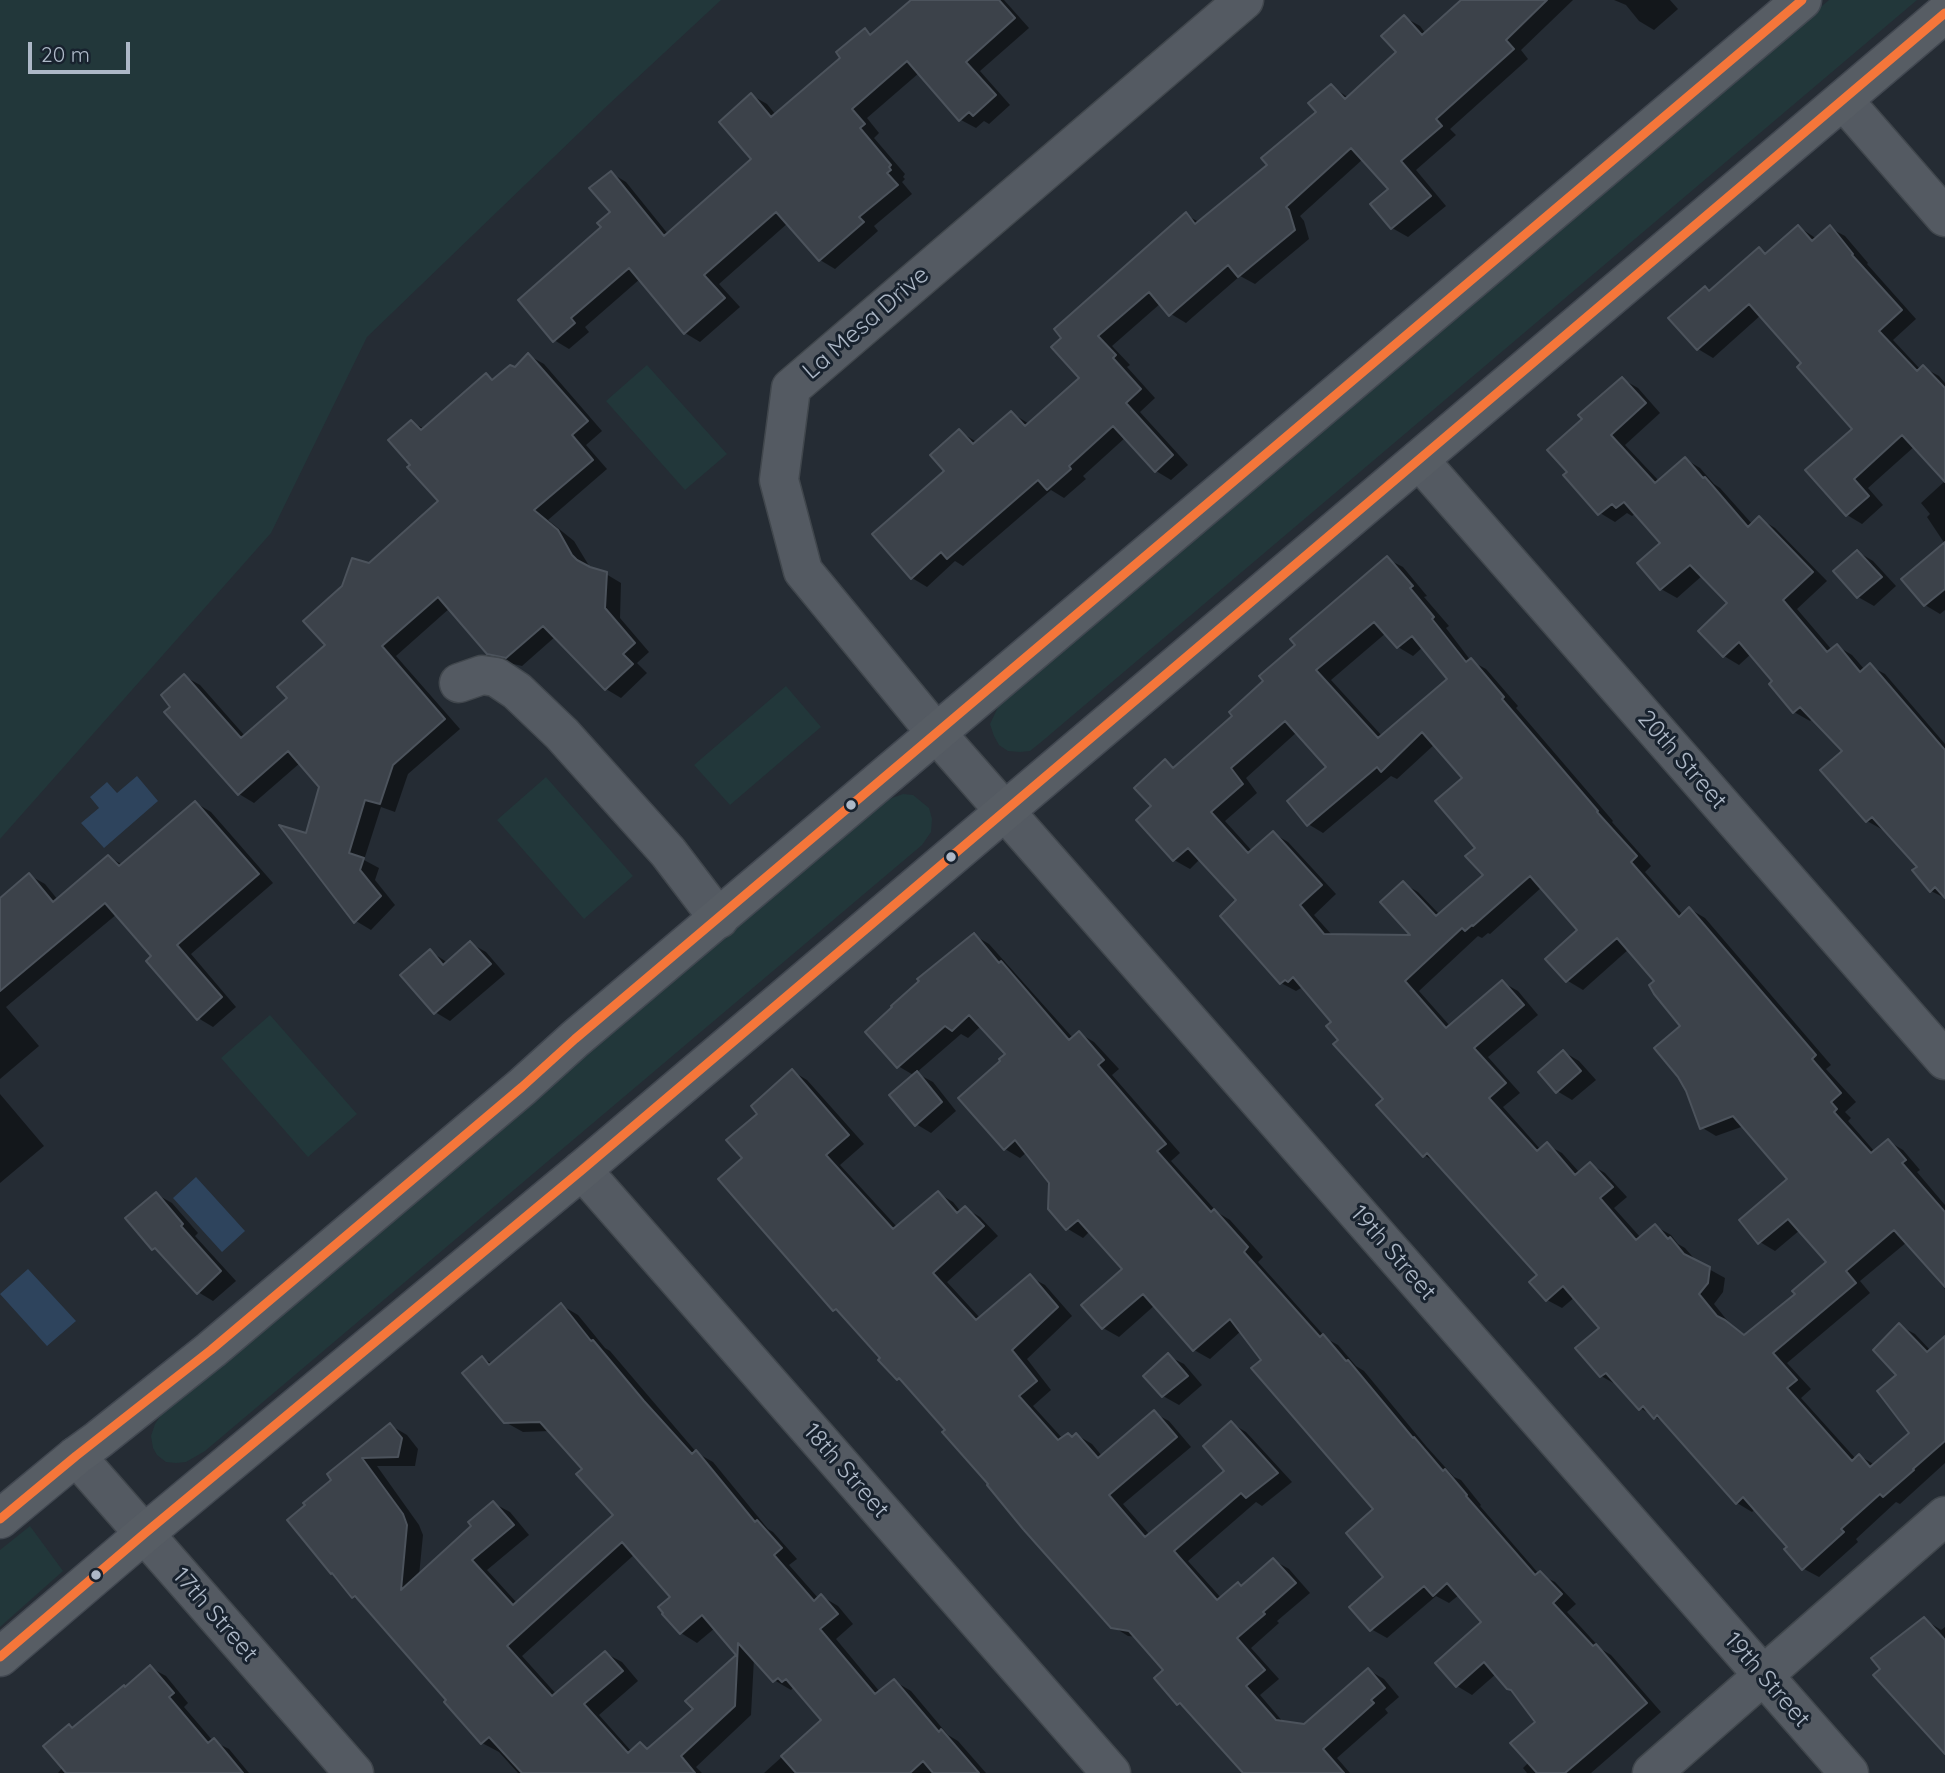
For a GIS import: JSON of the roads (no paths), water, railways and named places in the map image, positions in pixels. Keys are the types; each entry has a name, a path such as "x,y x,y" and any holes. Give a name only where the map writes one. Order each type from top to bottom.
{"main road":[{"path":"0,1519 211,1350 1802,0"},
{"path":"0,1657 582,1170 1945,13"}],"street":[{"name":"La Mesa Drive","path":"937,734 803,571 779,480 791,388 1244,0"},
{"path":"1843,100 1945,217"},
{"name":"20th Street","path":"1419,460 1945,1060"},
{"path":"459,683 482,675 496,677 517,691 562,734 668,852 719,919"},
{"name":"19th Street","path":"937,734 1849,1773"},
{"name":"18th Street","path":"582,1170 1111,1773"},
{"name":"17th Street","path":"76,1456 354,1773"},
{"path":"1652,1773 1945,1516"}],"water":[{"path":"137,776 158,801 104,848 81,823 99,808 90,797 107,782 117,793"},
{"path":"196,1177 245,1231 222,1252 173,1198"},
{"path":"28,1269 76,1321 47,1346 0,1294"}]}
